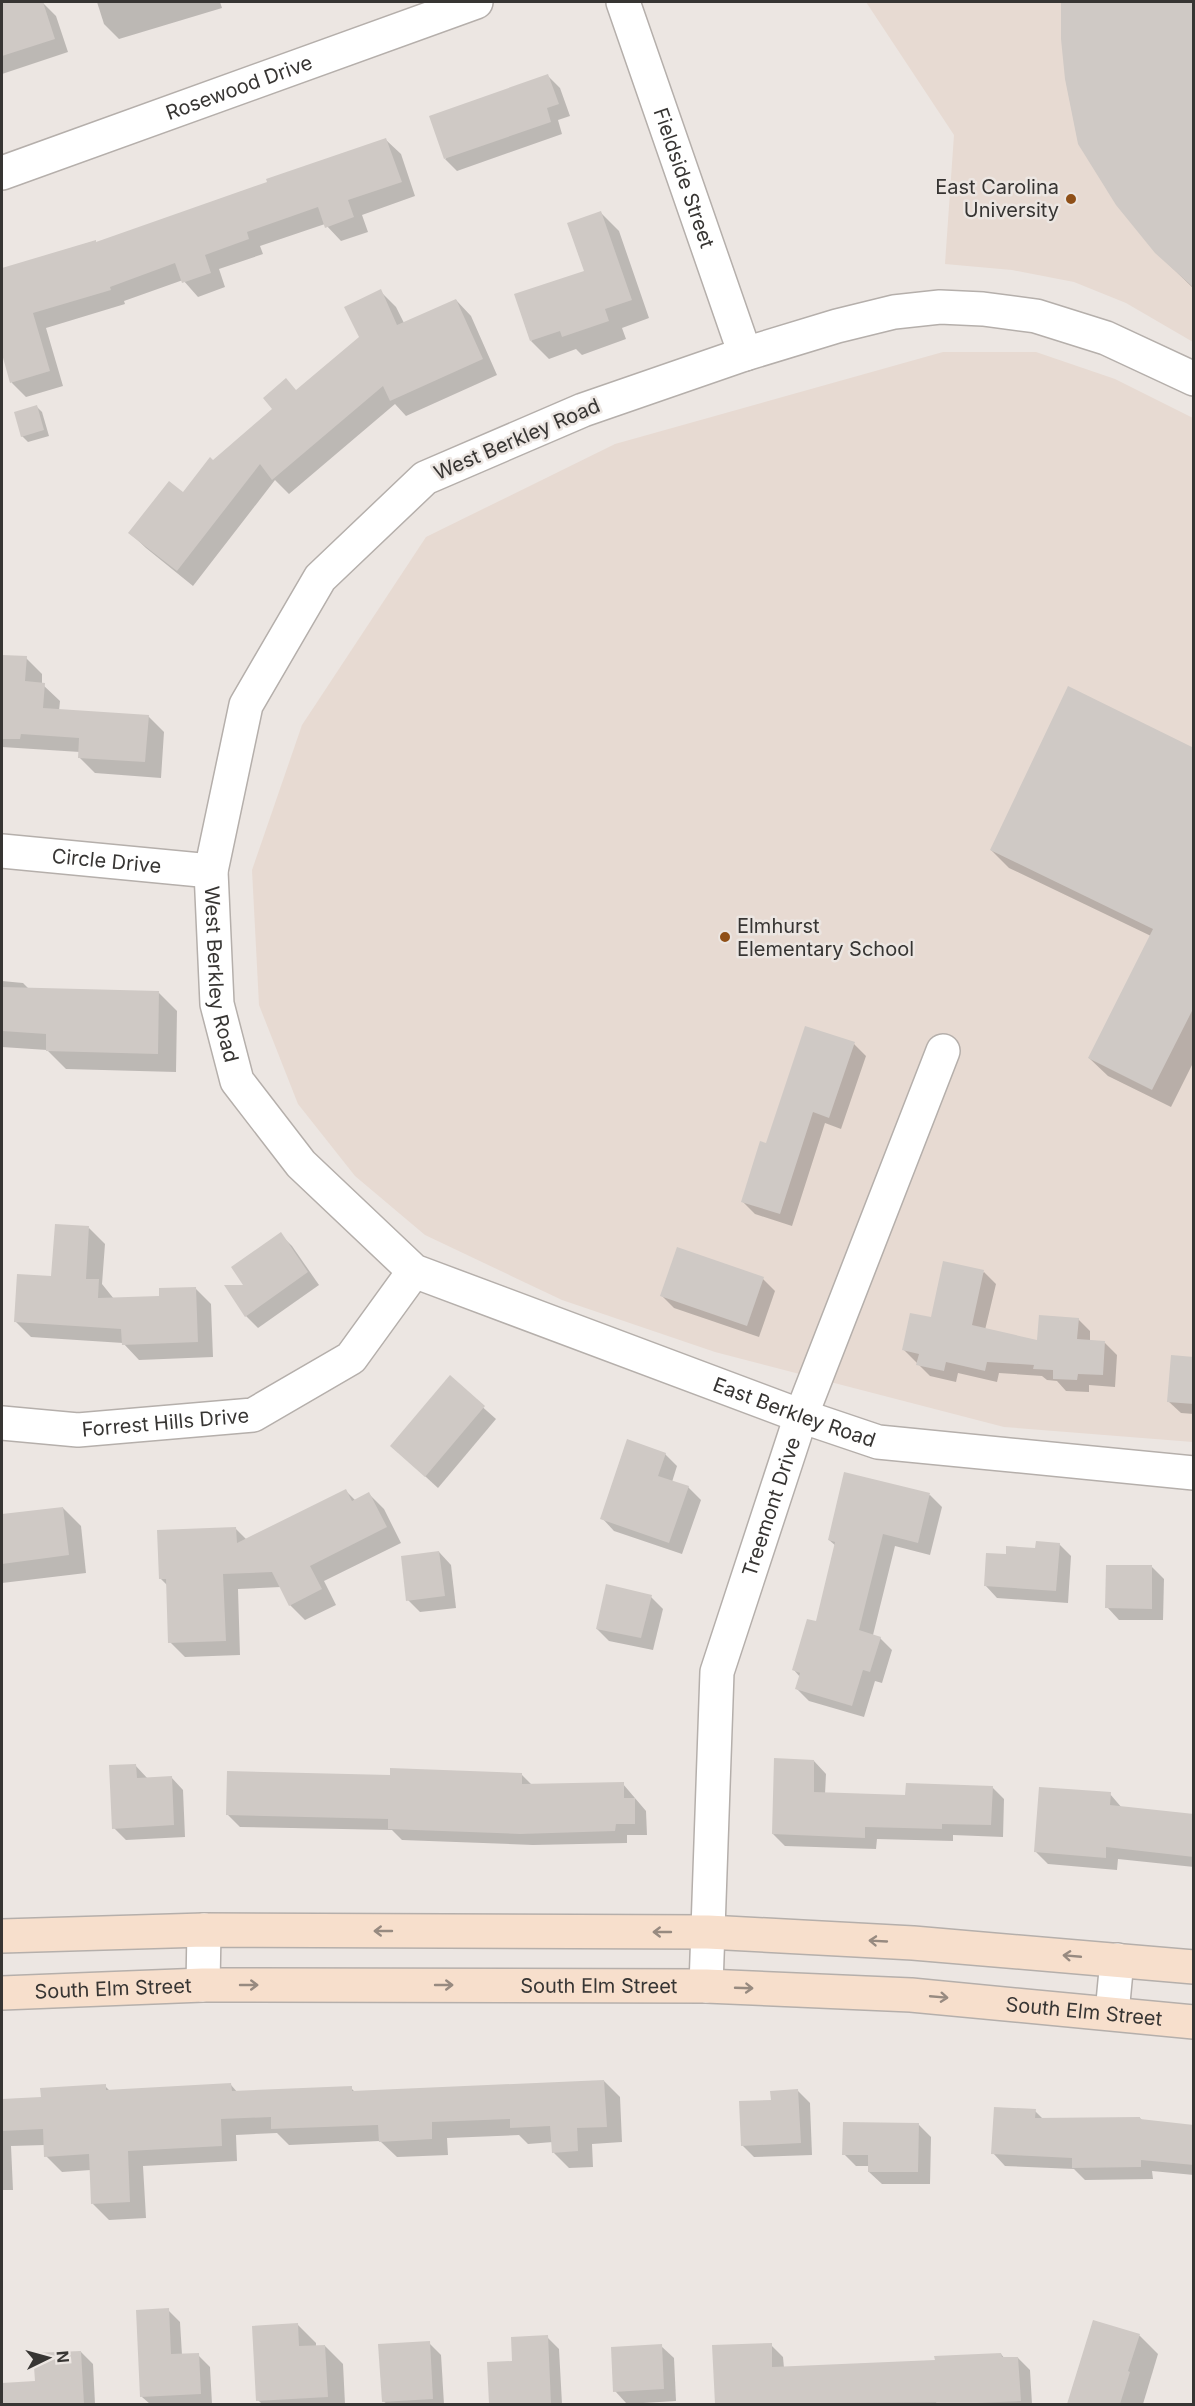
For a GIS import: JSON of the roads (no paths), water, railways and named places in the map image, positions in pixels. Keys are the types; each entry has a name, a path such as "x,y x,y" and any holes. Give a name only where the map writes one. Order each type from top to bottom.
{"street":[{"name":"Rosewood Drive","path":"2,173 476,2"},
{"name":"Fieldside Street","path":"623,2 745,354"},
{"name":"West Berkley Road","path":"414,1271 301,1164 237,1082 217,1004 211,871 246,705 320,578 425,478 584,410 745,354 837,326 894,312 940,307 983,309 1036,316 1106,338 1194,379"},
{"name":"Circle Drive","path":"2,851 211,871"},
{"name":"Treemont Drive","path":"706,1986 717,1672 801,1416 943,1051"},
{"name":"East Berkley Road","path":"414,1271 801,1416 878,1442 1194,1473"},
{"name":"Forrest Hills Drive","path":"2,1422 78,1430 253,1415 351,1358 414,1271"},
{"path":"202,1984 204,1930"},
{"path":"2,1936 204,1930 708,1932 913,1942 1194,1967"},
{"path":"1112,2013 1117,1960"},
{"name":"South Elm Street","path":"2,1993 202,1984 706,1986 911,1995 1194,2022"}],"place":[{"name":"East Carolina University","path":"1071,199"},
{"name":"Elmhurst Elementary School","path":"725,937"}]}
